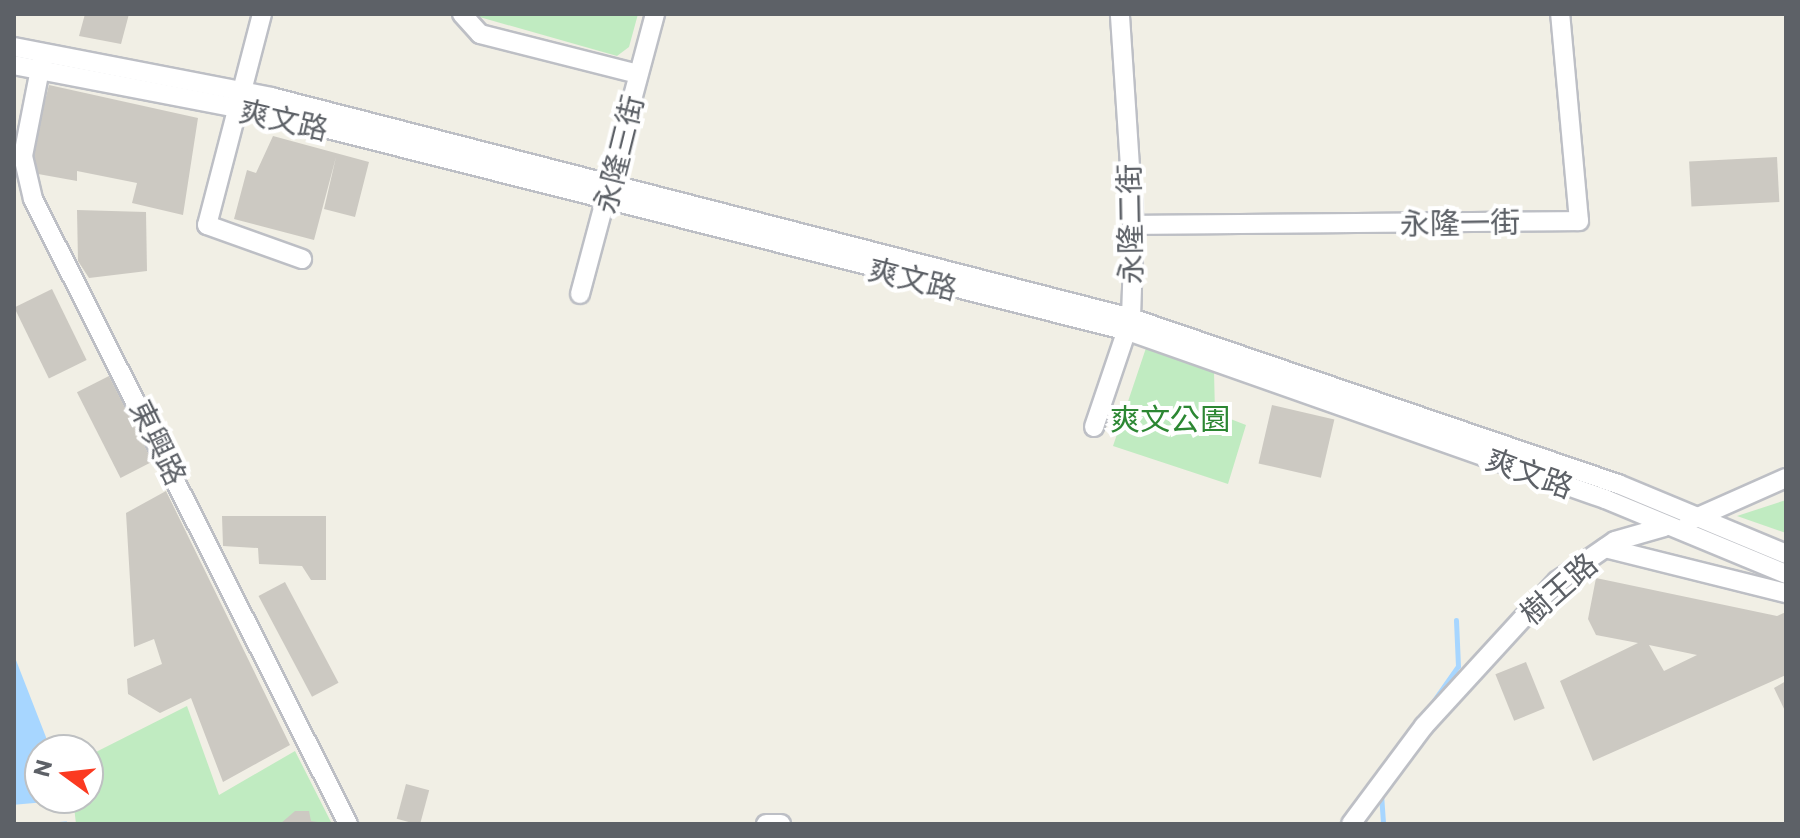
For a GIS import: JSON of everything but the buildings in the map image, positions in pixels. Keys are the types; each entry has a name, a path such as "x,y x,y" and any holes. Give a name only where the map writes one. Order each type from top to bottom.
{"street":[{"path":"262,14 237,99 207,225 302,259"},
{"path":"462,14 480,34 638,74"},
{"name":"永隆三街","path":"580,294 655,14"},
{"name":"永隆二街","path":"1094,427 1130,324 1133,225 1120,14"},
{"name":"永隆一街","path":"1133,225 1579,221 1560,14"},
{"name":"爽文路","path":"14,47 41,61 237,99 1130,324 1618,484 1694,520 1786,554"},
{"name":"爽文路","path":"14,65 41,61"},
{"name":"東興路","path":"41,61 23,156 33,199 348,824"},
{"name":"爽文路","path":"1130,324 1605,499 1661,528 1786,574"},
{"name":"樹王路","path":"1351,824 1521,618 1605,548 1694,520 1786,478"},
{"path":"1605,548 1786,593"},
{"path":"766,824 781,824"}],"green space":[{"path":"469,14 638,14 629,47 617,56"},
{"name":"爽文公園","path":"1147,345 1214,371 1215,413 1246,425 1228,484 1113,446"},
{"path":"1786,500 1786,533 1737,516"},
{"path":"187,706 219,795 295,751 332,824 76,824 75,814 104,814 104,748"}],"water":[{"path":"14,655 45,734 24,734 24,814 66,814 67,824 14,824"}],"pier":[{"path":"24,804 24,814 70,814 71,821 16,824 14,805"}],"waterway":[{"path":"1428,709 1458,666 1456,620"},
{"path":"1382,769 1416,722"},
{"path":"1381,794 1383,824"}]}
